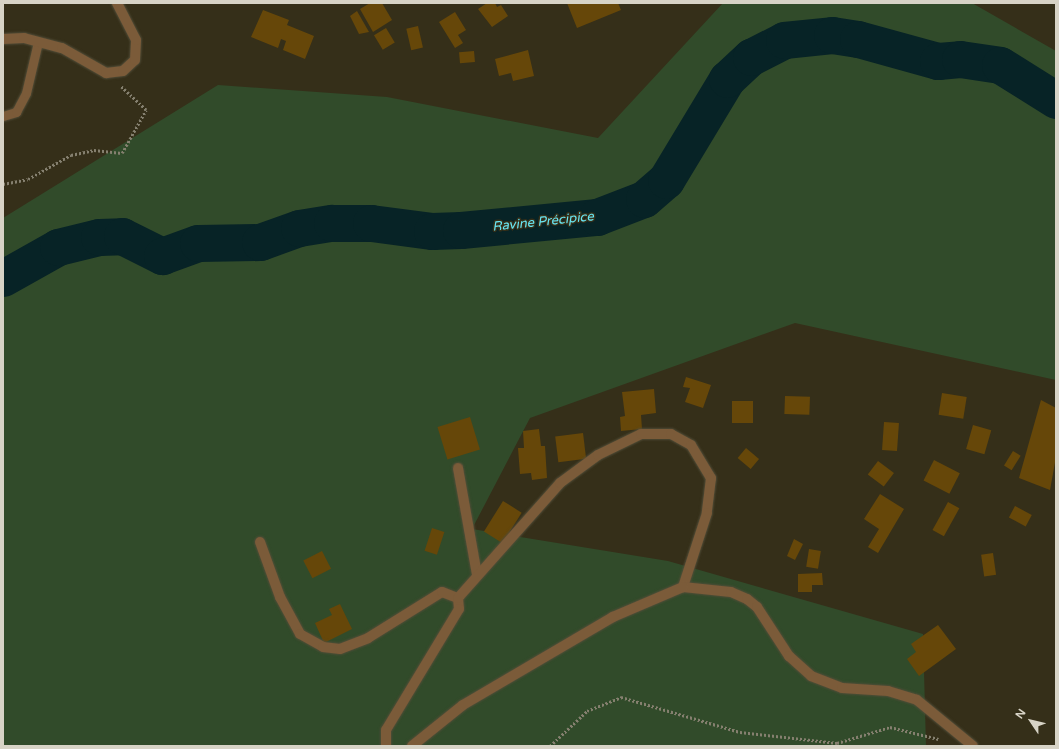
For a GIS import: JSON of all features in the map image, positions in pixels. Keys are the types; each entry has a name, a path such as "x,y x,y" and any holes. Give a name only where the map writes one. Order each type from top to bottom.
{"street":[{"path":"3,39 24,38 62,48 106,73 123,71 135,60 136,40 117,3"},
{"path":"386,746 386,730 459,609 458,598 560,483 598,455 641,434 671,434 691,445 711,478 707,512 682,587"},
{"path":"458,468 477,575"},
{"path":"260,542 280,597 300,634 323,647 340,649 368,638 442,592 458,598"},
{"path":"412,746 463,705 613,617 682,587 731,592 747,599 757,607 788,656 811,676 842,688 888,691 917,700 973,746"}],"lane":[{"path":"3,116 16,112 26,93 38,42"}],"path":[{"path":"3,184 28,179 71,155 94,150 122,153 146,110 106,73"},
{"path":"550,746 587,711 621,697 740,732 837,743 890,727 944,740"}],"green space":[{"path":"723,3 972,3 1056,51 1056,380 795,323 530,418 472,529 668,561 923,634 926,746 3,746 3,218 218,85 387,97 598,138"}],"building":[{"path":"370,3 382,3 392,20 373,32 360,9"},
{"path":"487,3 495,3 497,7 501,5 508,16 492,27 478,9"},
{"path":"567,3 618,3 621,10 577,28"},
{"path":"263,10 289,20 287,25 314,36 305,59 283,50 286,41 281,39 278,48 251,37"},
{"path":"357,11 369,32 359,34 350,16"},
{"path":"455,12 466,30 458,35 463,43 455,48 439,22"},
{"path":"418,26 423,47 411,50 406,29"},
{"path":"386,28 395,43 383,50 374,35"},
{"path":"528,50 534,76 513,81 511,73 499,76 495,59"},
{"path":"474,51 475,62 460,63 459,52"},
{"path":"686,377 711,385 703,408 685,402 690,388 683,387"},
{"path":"654,389 656,413 641,415 642,429 621,431 620,417 625,416 622,392"},
{"path":"942,393 967,397 963,419 939,415"},
{"path":"785,396 810,397 809,415 784,414"},
{"path":"1041,400 1056,408 1056,457 1050,490 1019,478"},
{"path":"732,401 753,401 753,423 732,423"},
{"path":"470,417 480,450 447,459 437,427"},
{"path":"884,422 899,423 897,451 882,450"},
{"path":"973,425 991,430 984,454 966,449"},
{"path":"539,429 541,446 545,446 547,478 532,480 531,473 520,474 518,448 524,448 523,431"},
{"path":"583,433 586,459 558,462 555,436"},
{"path":"746,448 759,459 751,469 738,458"},
{"path":"1013,451 1021,456 1012,470 1004,465"},
{"path":"934,460 960,473 949,494 924,480"},
{"path":"878,461 894,473 884,487 868,475"},
{"path":"880,494 904,509 878,553 868,547 879,529 864,519"},
{"path":"503,501 522,513 503,543 484,532"},
{"path":"948,502 959,508 944,536 932,530"},
{"path":"1015,506 1032,515 1026,526 1009,517"},
{"path":"432,528 444,532 437,555 425,551"},
{"path":"794,539 803,544 795,560 787,556"},
{"path":"809,549 821,551 818,569 806,567"},
{"path":"322,551 331,569 312,578 303,561"},
{"path":"993,553 996,575 984,576 981,555"},
{"path":"822,573 823,585 812,585 812,592 798,592 798,574"},
{"path":"340,604 352,629 324,643 315,623 332,615 329,609"},
{"path":"938,625 956,649 919,676 907,659 916,652 911,644"}],"waterway":[{"name":"Ravine Précipice","path":"3,278 58,247 99,237 122,236 162,256 198,243 260,242 299,228 332,223 371,223 432,231 461,230 597,217 644,199 666,180 727,79 751,57 784,40 832,35 858,39 938,61 960,59 1000,65 1056,100"}]}
